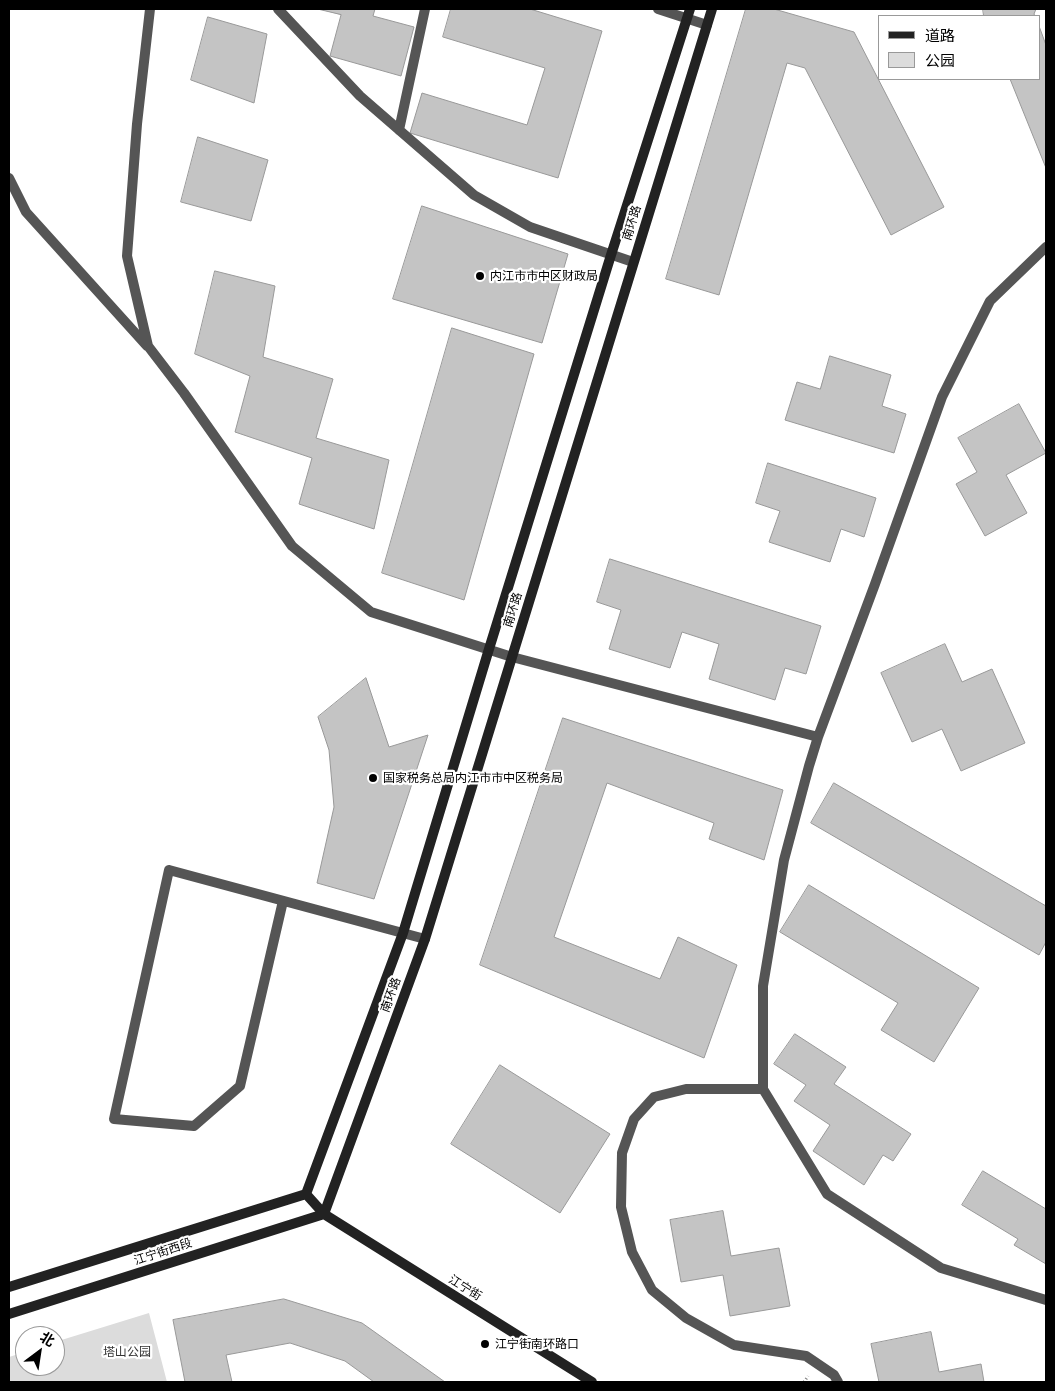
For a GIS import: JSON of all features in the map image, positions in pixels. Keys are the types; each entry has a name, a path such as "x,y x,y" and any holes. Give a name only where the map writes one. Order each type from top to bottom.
{"main road":[{"name":"南环路","path":"306,1194 403,933 611,254 690,9"},
{"name":"南环路","path":"324,1214 425,939 712,9"},
{"name":"江宁街","path":"306,1194 324,1214 592,1382"},
{"name":"江宁街西段","path":"9,1287 306,1194"},
{"name":"江宁街西段","path":"9,1314 324,1214"}],"street":[{"path":"148,346 126,256 137,124 150,9"},
{"path":"278,9 360,96 474,195 530,226 633,262"},
{"path":"399,130 424,9"},
{"path":"658,9 707,25"},
{"path":"9,178 26,212 148,346 184,393 292,546 371,612 512,657 818,737"},
{"path":"1046,247 990,301 942,398 809,766 784,860 763,986 763,1089 827,1194 941,1268 1046,1300"},
{"path":"283,901 240,1086 194,1126 114,1119 169,870 425,939"},
{"path":"763,1089 686,1089 654,1097 634,1120 622,1153 621,1207 632,1252 652,1290 686,1318 734,1345 806,1356 834,1375 838,1382"}],"green space":[{"name":"塔山公园","path":"149,1313 167,1382 9,1382 9,1357 15,1355 15,1376 65,1376 65,1339"}],"building":[{"path":"318,9 375,9 373,16 414,27 401,76 330,56 341,15"},
{"path":"451,9 530,9 602,31 558,178 410,133 422,93 527,125 545,68 443,37"},
{"path":"746,9 774,9 854,32 944,207 891,235 805,68 787,63 719,295 666,279"},
{"path":"983,9 1036,9 1034,15 984,15"},
{"path":"208,17 267,34 254,103 191,80"},
{"path":"1040,29 1046,45 1046,168 1010,80 1040,80"},
{"path":"198,137 268,160 251,221 181,202"},
{"name":"内江市市中区财政局","path":"422,206 568,254 542,343 393,299"},
{"path":"215,271 275,286 263,357 333,379 316,438 389,460 374,529 299,504 312,458 235,432 250,376 195,354"},
{"path":"452,328 534,354 464,600 382,573"},
{"path":"830,356 891,375 882,406 906,414 894,453 785,420 797,382 820,389"},
{"path":"1019,404 1046,453 1006,475 1027,513 985,536 956,484 977,472 958,438"},
{"path":"768,463 876,498 864,537 841,529 830,562 769,542 780,511 756,503"},
{"path":"610,559 821,626 806,674 785,668 775,700 709,679 719,644 682,632 670,668 609,649 621,610 597,602"},
{"path":"945,644 962,682 992,669 1025,743 961,771 942,729 912,742 881,673"},
{"name":"国家税务总局内江市市中区税务局","path":"366,678 389,747 428,735 374,899 317,883 334,807 329,750 318,717"},
{"path":"563,718 783,790 764,860 709,839 714,823 607,783 554,937 660,979 678,937 737,965 704,1058 480,965"},
{"path":"834,783 1046,906 1046,942 1039,955 811,823"},
{"path":"809,885 979,988 934,1062 881,1030 898,1003 780,932"},
{"path":"795,1034 846,1067 834,1084 911,1134 893,1161 883,1155 864,1185 813,1151 830,1125 794,1101 806,1085 774,1064"},
{"path":"500,1065 610,1134 560,1213 451,1144"},
{"path":"983,1171 1046,1209 1046,1264 1014,1245 1018,1239 962,1205"},
{"path":"723,1211 731,1256 779,1248 790,1306 730,1316 723,1275 681,1282 670,1220"},
{"path":"284,1299 362,1323 445,1382 374,1382 345,1361 290,1343 226,1355 232,1382 185,1382 173,1320"},
{"path":"931,1332 939,1372 981,1364 984,1382 879,1382 871,1344"}],"place":[{"name":"内江市市中区财政局","path":"480,276"},
{"name":"国家税务总局内江市市中区税务局","path":"373,778"},
{"name":"江宁街南环路口","path":"485,1344"}]}
